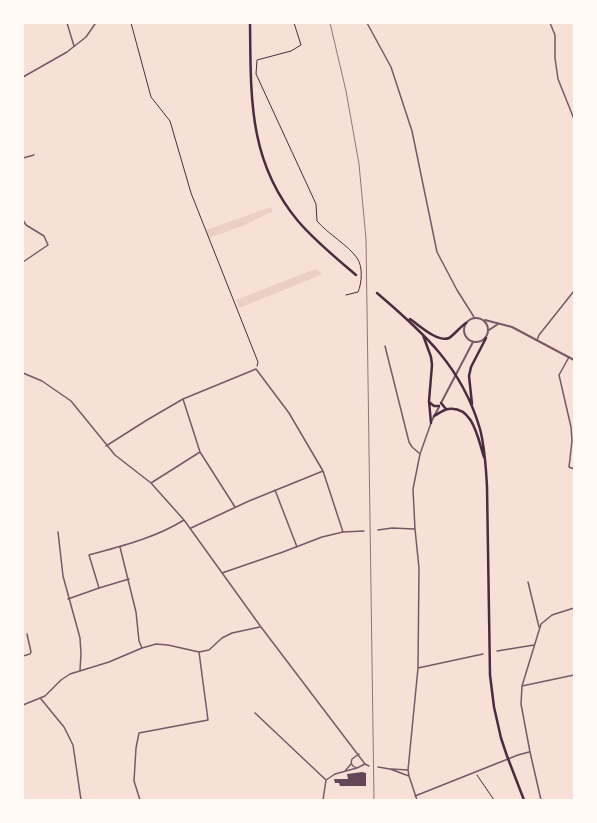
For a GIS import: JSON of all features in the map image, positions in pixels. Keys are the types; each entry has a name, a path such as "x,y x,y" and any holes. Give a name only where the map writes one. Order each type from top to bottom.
{"main road":[{"path":"250,23 252,110 258,141 266,168 281,197 298,222 319,243 356,275"},
{"path":"377,293 422,332 451,367 472,407 480,430 486,462 490,675 494,707 501,738 524,800"},
{"path":"402,314 440,339 449,338 466,323"},
{"path":"422,332 432,357 429,401 431,422"},
{"path":"472,407 469,376 471,367 486,338"},
{"path":"429,401 434,406 440,405 446,409"},
{"path":"434,416 446,409 454,409 461,411 468,416 473,425 486,462"}],"street":[{"path":"67,23 74,46"},
{"path":"368,23 391,66 412,130 438,252 456,290 474,317"},
{"path":"550,23 555,35 555,58 558,79 574,119"},
{"path":"23,77 67,52 86,37 95,24"},
{"path":"23,158 34,155"},
{"path":"23,220 26,224 44,236 48,245 23,262"},
{"path":"537,340 539,335 574,292"},
{"path":"499,323 489,330 486,338 480,342 473,342 467,338 465,334 464,330 466,323 474,317 478,317 485,320 499,323 512,327 574,360"},
{"path":"485,320 489,330"},
{"path":"417,800 408,770 418,668 419,568 413,489 420,454 431,422 473,342"},
{"path":"385,346 409,442 420,454"},
{"path":"569,357 559,375 571,427 572,441 569,467 574,469"},
{"path":"106,446 183,399 256,369 289,413 323,472 343,532"},
{"path":"23,373 42,382 72,402 106,446 115,455 151,483 184,520 261,627 359,754 365,764 370,766"},
{"path":"183,399 200,452 235,507"},
{"path":"151,483 200,452"},
{"path":"190,528 275,490 323,472"},
{"path":"275,490 297,547"},
{"path":"99,588 89,555 136,542 161,532 184,520"},
{"path":"378,530 392,528 415,529"},
{"path":"222,573 322,537 343,532 364,531"},
{"path":"58,532 63,576 68,599 80,638 80,670"},
{"path":"120,547 129,579 136,612 139,642 142,648"},
{"path":"68,599 129,579"},
{"path":"528,582 539,630"},
{"path":"541,800 521,704 522,686 541,624 552,615 574,608"},
{"path":"23,705 41,699 61,680 70,674 109,662 142,648 156,644 168,645 199,652 208,650 222,638 232,633 261,627"},
{"path":"23,656 30,654 31,652 27,634"},
{"path":"497,651 534,645"},
{"path":"140,800 134,781 136,748 139,733 208,720 199,652"},
{"path":"418,668 483,654"},
{"path":"522,686 574,675"},
{"path":"41,699 64,727 74,745 81,800"},
{"path":"255,713 326,780"},
{"path":"415,796 518,755 530,752"},
{"path":"345,771 351,764 352,759 359,754"},
{"path":"351,764 354,768 357,768"},
{"path":"323,800 326,780 335,774 357,768 365,764"},
{"path":"378,767 408,770"},
{"path":"390,769 409,776"}],"path":[{"path":"131,23 151,97 170,121 191,193 258,362 256,369"},
{"path":"294,23 301,45 291,51 257,60 256,74 316,204 317,221 358,259 361,275 360,287 358,292 346,294"},
{"path":"475,773 494,800"}],"shaded area":[{"path":"271,207 273,211 245,225 209,238 206,230"},
{"path":"315,269 323,274 239,308 236,300"}],"building":[{"path":"362,772 366,773 366,786 340,786 339,783 335,783 334,779 348,779 347,774"}],"railway":[{"path":"330,23 346,91 359,164 366,239 374,800"}]}
